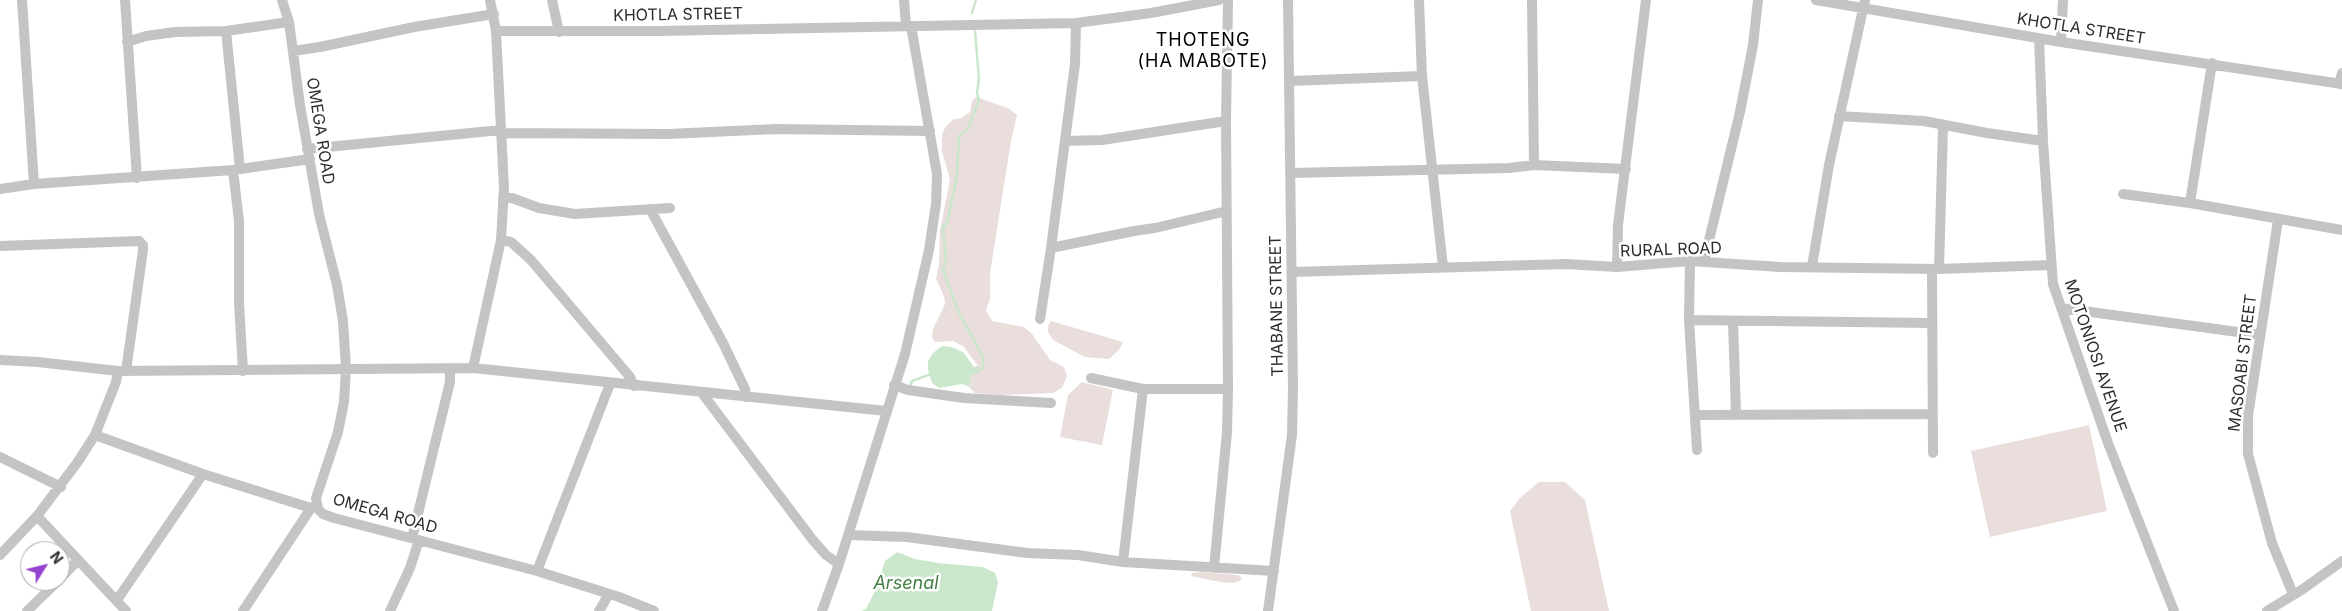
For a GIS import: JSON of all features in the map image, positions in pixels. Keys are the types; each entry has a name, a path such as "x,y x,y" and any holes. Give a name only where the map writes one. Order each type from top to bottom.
{"street":[{"path":"22,0 34,184"},
{"path":"124,0 137,178"},
{"name":"OMEGA ROAD","path":"282,0 289,22 318,214 337,285 343,321 346,368 344,402 338,432 314,506 323,514 334,518 537,571 609,594 654,611"},
{"path":"473,368 501,240 503,198 496,31 490,0"},
{"path":"552,0 559,32"},
{"path":"822,611 839,564 905,354 936,204 937,174 904,0"},
{"name":"KHOTLA STREET","path":"496,31 559,32 1076,23 1151,13 1219,0"},
{"path":"1214,568 1227,432 1226,121 1228,0"},
{"name":"THABANE STREET","path":"1268,611 1292,435 1288,0"},
{"path":"1419,0 1422,76 1443,267"},
{"path":"1532,0 1534,165"},
{"path":"1617,266 1618,225 1646,0"},
{"path":"1704,261 1740,112 1753,45 1758,0"},
{"name":"KHOTLA STREET","path":"1816,0 1864,4 2060,42 2212,63 2341,84"},
{"path":"2060,42 2063,0"},
{"path":"1812,266 1840,116 1864,4"},
{"path":"293,51 320,47 414,26 494,14"},
{"path":"127,42 146,36 175,32 226,31 289,22"},
{"path":"1040,320 1052,248 1075,64 1076,23"},
{"path":"226,31 239,221 239,304 243,371"},
{"name":"MOTONIOSI AVENUE","path":"2039,38 2043,141 2053,284 2108,443 2174,611"},
{"path":"2190,203 2212,63"},
{"path":"2341,84 2342,73"},
{"path":"1290,81 1422,76"},
{"path":"1840,116 1924,121 1943,126 2043,141"},
{"path":"1065,141 1102,140 1226,121"},
{"path":"1933,453 1931,323 1943,126"},
{"path":"0,189 34,184 137,178 236,169 308,154 501,132 668,134 776,129 930,131"},
{"path":"1291,173 1509,168 1534,165 1626,169"},
{"path":"2123,194 2190,203 2342,230"},
{"path":"503,198 512,198 538,208 575,214 670,208"},
{"path":"650,209 723,343 745,389 746,397"},
{"path":"1052,248 1155,228 1227,211"},
{"name":"MASOABI STREET","path":"2278,220 2248,416 2248,454 2272,543 2293,594"},
{"path":"501,240 511,242 545,276 630,377 634,386"},
{"path":"0,246 139,241 143,245 122,371 95,435 61,487 0,555"},
{"path":"1690,261 1689,320 1697,450"},
{"name":"RURAL ROAD","path":"1292,272 1566,264 1617,266 1690,261 1780,267 1935,269 2051,265"},
{"path":"2060,308 2260,335"},
{"path":"1689,320 1931,323"},
{"path":"1734,321 1736,414"},
{"path":"0,360 122,371 473,368 610,384 886,411"},
{"path":"390,611 410,568 450,382 450,368"},
{"path":"1091,378 1143,389 1228,390"},
{"path":"537,571 610,384"},
{"path":"894,386 908,390 964,398 1051,403"},
{"path":"1123,562 1143,389"},
{"path":"702,392 812,539 826,555 839,564"},
{"path":"1696,415 1932,414"},
{"path":"95,435 203,474 314,506 243,611"},
{"path":"0,457 61,487"},
{"path":"117,600 203,474"},
{"path":"36,516 126,611"},
{"path":"848,535 906,537 1027,553 1078,555 1123,562 1274,571"},
{"path":"70,568 78,560"},
{"path":"2267,611 2342,561"},
{"path":"27,611 48,591"},
{"path":"599,611 609,594"}],"shaded area":[{"path":"976,97 1008,108 1017,115 1011,141 990,273 990,299 986,310 992,321 1024,327 1032,334 1050,360 1064,367 1067,376 1062,388 1053,393 998,395 975,393 969,387 971,375 978,366 964,347 953,341 935,342 932,338 933,329 945,304 944,296 936,279 939,264 940,230 950,180 942,151 942,134 946,126 954,119 961,118 970,112 972,101"},
{"path":"1051,321 1123,342 1119,350 1109,359 1085,357 1053,340 1048,332 1048,326"},
{"path":"1082,382 1113,390 1102,445 1060,437 1068,395"},
{"path":"2089,425 2107,511 1990,537 1971,451"},
{"path":"1539,482 1565,482 1585,500 1609,611 1531,611 1510,511 1520,498"},
{"path":"1192,573 1238,575 1242,578 1240,581 1233,583 1191,576"}],"water":[{"path":"942,346 951,347 963,352 974,367 978,366 979,373 971,375 969,387 962,384 939,388 932,383 928,370 928,361 933,353"},
{"name":"Arsenal","path":"897,552 915,559 983,567 995,573 998,582 992,611 861,611 866,609 877,587 885,561"}],"waterway":[{"path":"972,13 976,0"},
{"path":"975,31 979,79 977,93 979,100 967,130 959,136 957,176 947,223 943,227 946,260 943,270 959,313 983,357 983,368 977,370"},
{"path":"910,387 912,381 931,374"}],"district":[{"name":"THOTENG (HA MABOTE)","path":"1203,51"}]}
